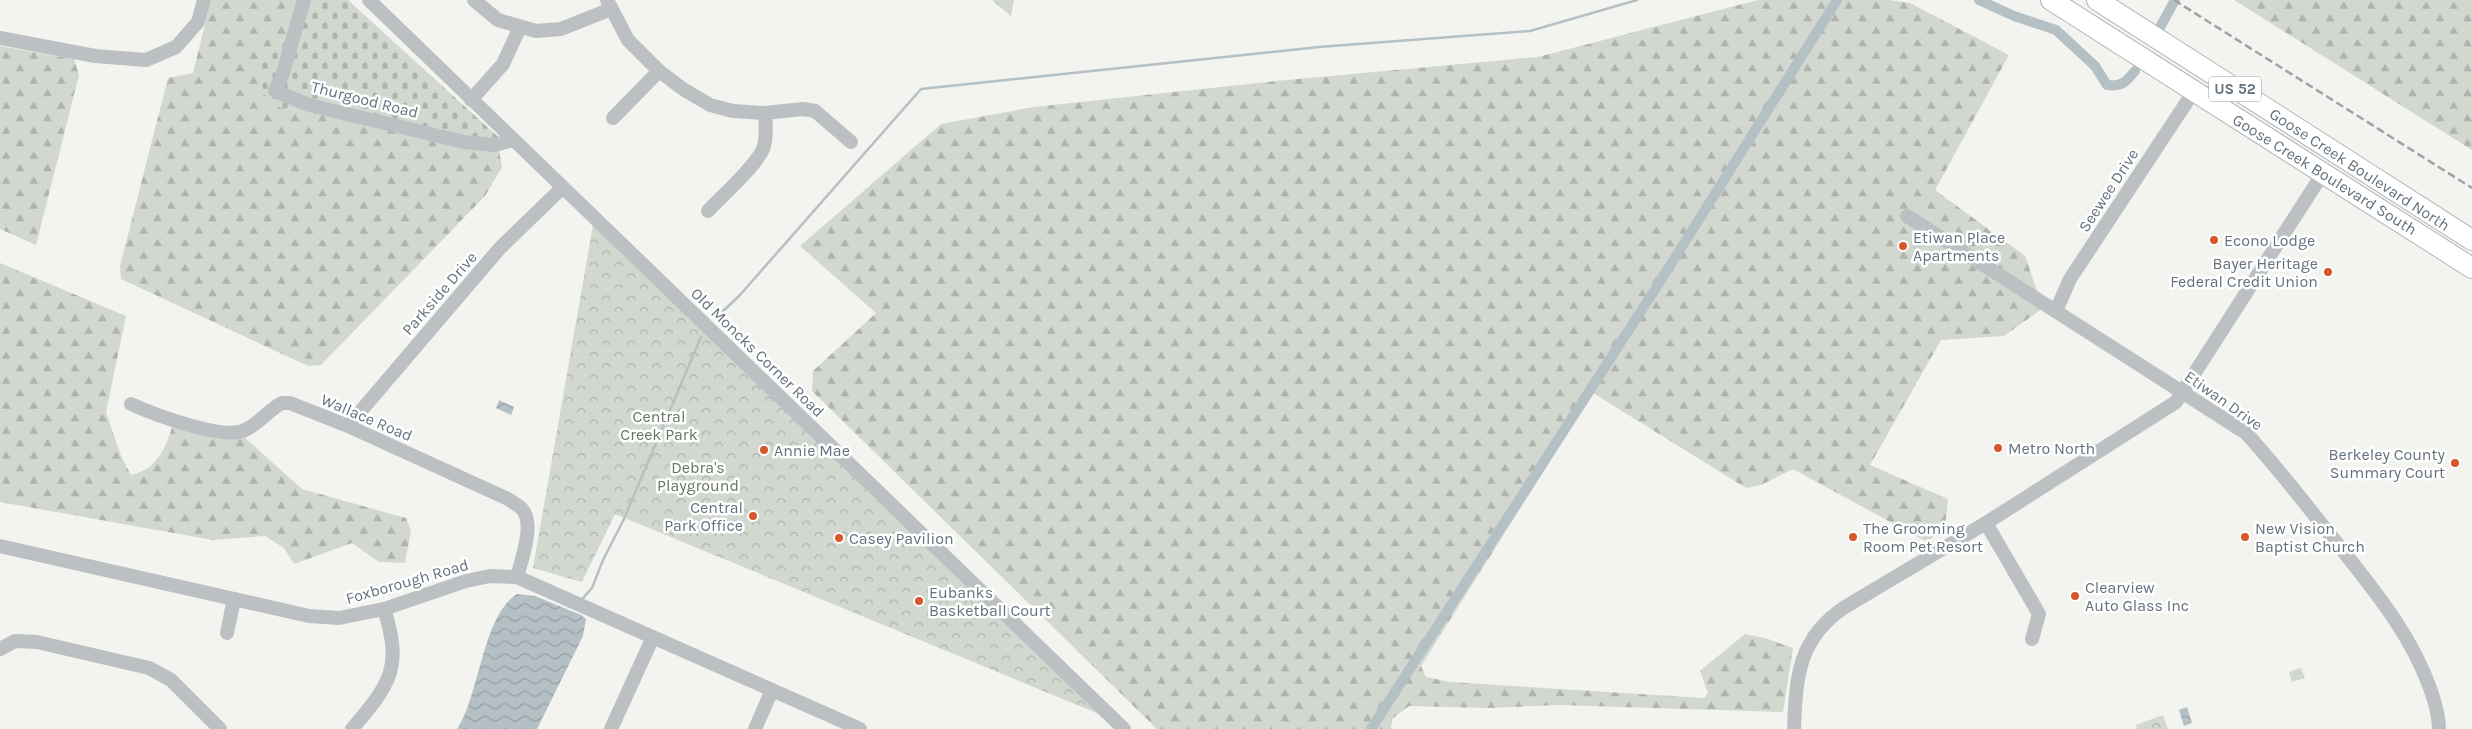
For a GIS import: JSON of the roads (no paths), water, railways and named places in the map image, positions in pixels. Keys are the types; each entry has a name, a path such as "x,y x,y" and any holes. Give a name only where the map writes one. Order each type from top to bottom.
{"highway":[{"name":"Goose Creek Boulevard South","path":"2051,0 2472,268"},
{"name":"Goose Creek Boulevard North","path":"2097,0 2472,240"},
{"path":"2294,126 2318,151 2322,173 2346,170 2374,177"}],"street":[{"path":"0,38 95,56 146,60 176,47 198,22 204,0"},
{"name":"Thurgood Road","path":"304,0 283,74 275,91 309,106 464,142 495,145 512,140"},
{"name":"Old Moncks Corner Road","path":"369,0 1124,729"},
{"path":"474,0 498,20 536,31 562,29 609,5 628,40 659,70 683,89 710,105 734,111 765,113 803,109 815,111 851,142"},
{"path":"471,100 503,64 520,27"},
{"path":"613,118 659,70"},
{"name":"Seewee Drive","path":"2056,311 2070,280 2194,91"},
{"path":"708,211 763,149 766,136 765,113"},
{"path":"1794,729 1800,666 1808,646 1825,622 1845,607 1986,523 2140,427 2176,402 2322,173"},
{"name":"Parkside Drive","path":"348,426 500,248 562,188"},
{"name":"Etiwan Drive","path":"1907,216 2246,433 2277,466 2389,608 2413,648 2427,680 2436,706 2439,729"},
{"name":"Wallace Road","path":"131,404 158,416 232,434 245,430 282,403 290,403 348,426 508,499 523,509 528,522 526,541 517,577"},
{"path":"1986,523 2039,614 2032,639"},
{"name":"Foxborough Road","path":"0,546 309,616 339,618 384,609 466,581 490,576 517,577 860,729"},
{"path":"228,633 234,599"},
{"path":"352,729 384,688 393,662 392,636 384,609"},
{"path":"612,729 653,637"},
{"path":"0,649 15,641 37,642 149,668 170,680 220,729"},
{"path":"755,729 772,690"}],"water":[{"path":"499,400 514,407 511,415 496,408"},
{"path":"517,594 535,596 581,615 586,619 583,636 537,729 457,729 465,714 482,657 496,620 505,605"},
{"path":"2187,707 2192,723 2184,726 2179,710"}],"waterway":[{"path":"719,315 740,295 921,89 1319,47 1530,31 1637,0"},
{"path":"1371,729 1654,291 1837,0"},
{"path":"1979,0 2014,16 2056,30 2095,66 2107,85 2123,83 2135,71"},
{"path":"2158,31 2175,0"},
{"path":"583,598 592,588 603,560 623,521 701,337"}],"railway":[{"path":"2174,0 2472,188"}],"place":[{"name":"Econo Lodge","path":"2214,240"},
{"name":"Etiwan Place Apartments","path":"1903,246"},
{"name":"Bayer Heritage Federal Credit Union","path":"2328,272"},
{"name":"Metro North","path":"1998,448"},
{"name":"Annie Mae","path":"764,450"},
{"name":"Berkeley County Summary Court","path":"2455,463"},
{"name":"Central Park Office","path":"753,516"},
{"name":"The Grooming Room Pet Resort","path":"1853,537"},
{"name":"New Vision Baptist Church","path":"2245,537"},
{"name":"Casey Pavilion","path":"839,538"},
{"name":"Clearview Auto Glass Inc","path":"2075,596"},
{"name":"Eubanks Basketball Court","path":"919,601"}],"park label":[{"name":"Central Creek Park","path":"659,425"},
{"name":"Debra's Playground","path":"698,476"}]}
